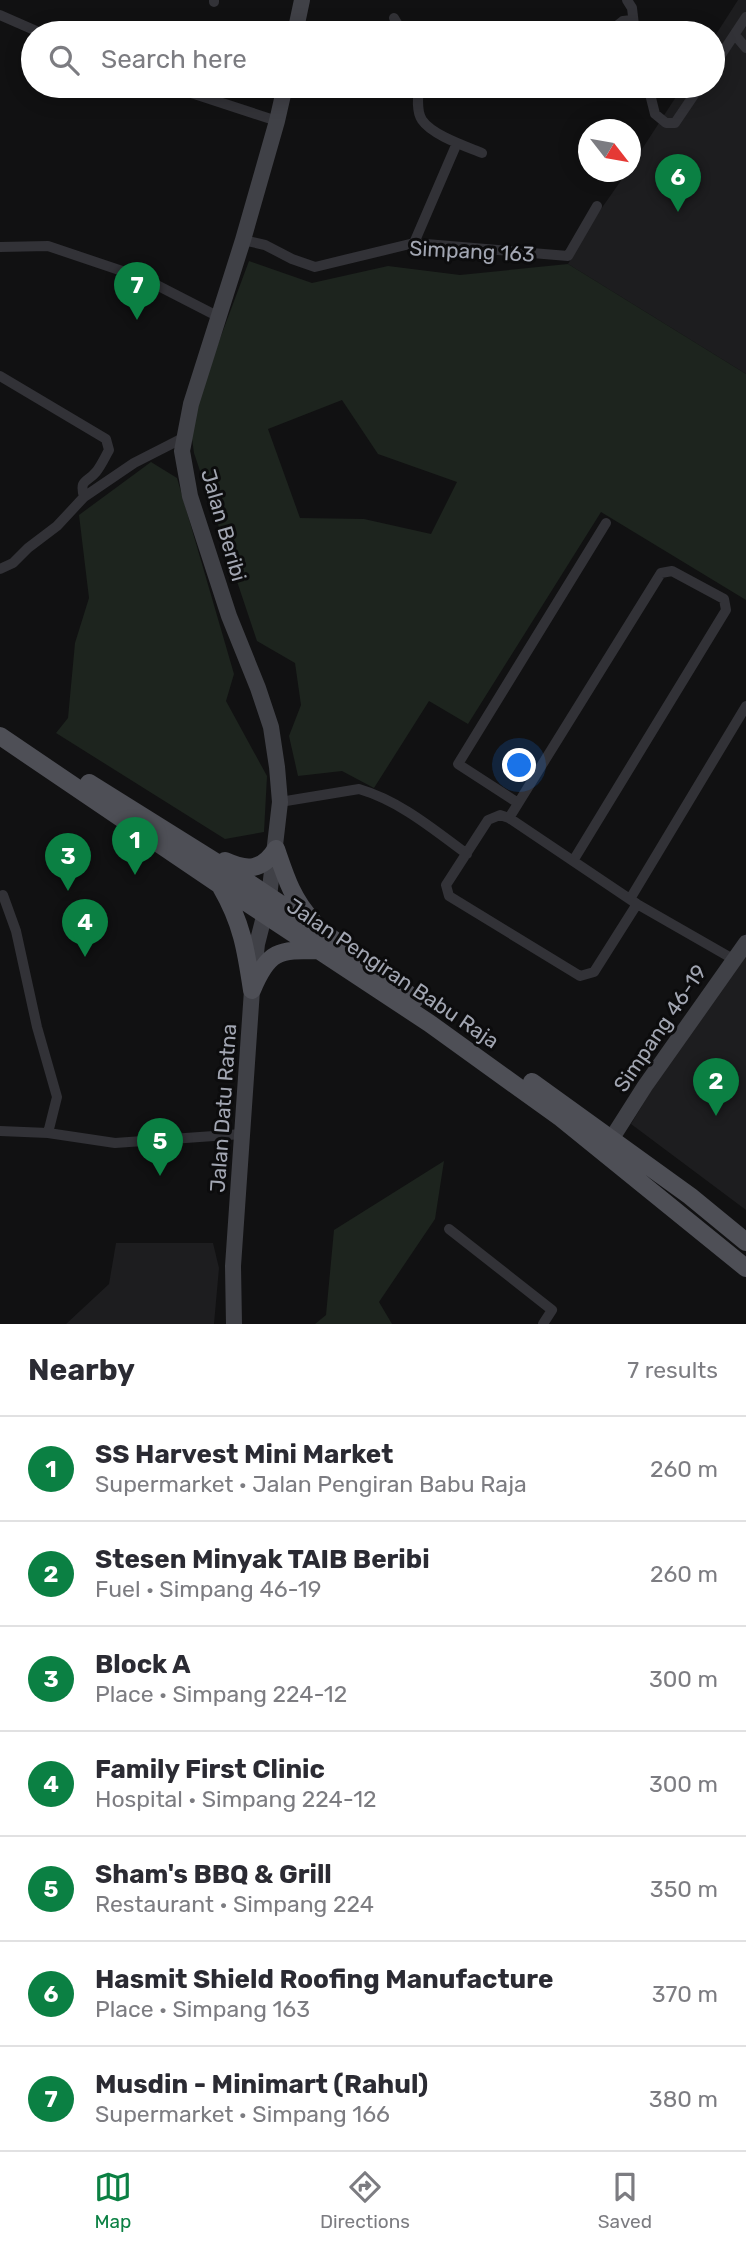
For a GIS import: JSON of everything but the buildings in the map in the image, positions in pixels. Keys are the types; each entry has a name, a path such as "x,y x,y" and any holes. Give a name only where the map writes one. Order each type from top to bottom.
{"main road":[{"path":"298,21 302,0"},
{"name":"Jalan Beribi","path":"266,905 276,849 280,802 271,727 229,616 190,496 182,451 191,404 243,240 282,98"},
{"name":"Jalan Pengiran Babu Raja","path":"0,726 177,838 266,905 611,1138 690,1196 745,1241"},
{"name":"Jalan Pengiran Babu Raja","path":"0,736 220,885 266,905"},
{"path":"177,838 240,867 256,867 265,862 276,849 296,900 325,944 280,953 265,964 252,990"},
{"path":"220,885 241,928 252,990"},
{"name":"Jalan Datu Ratna","path":"234,1324 233,1266 252,990 255,956 266,905"},
{"name":"Simpang 46-19","path":"611,1138 746,943"},
{"name":"Jalan Pengiran Babu Raja","path":"325,944 561,1118 746,1268"},
{"path":"727,1254 746,1275"}],"street":[{"path":"623,21 632,20 632,8 627,0"},
{"path":"0,15 21,24"},
{"path":"725,53 740,36 746,17"},
{"path":"740,36 746,48"},
{"path":"207,98 277,121"},
{"path":"419,98 421,118 432,129 482,153"},
{"path":"651,98 655,114 671,123 691,98"},
{"path":"414,243 457,143"},
{"name":"Simpang 163","path":"243,240 265,245 315,267 414,243 568,256 597,206"},
{"path":"0,247 48,246 143,278 217,316"},
{"path":"0,376 106,439 109,450 96,473 84,480 84,497"},
{"path":"0,569 13,563 57,526 84,497 134,463 183,438"},
{"path":"518,803 458,764 606,523"},
{"path":"509,818 661,573 672,571 724,599 726,610 573,861"},
{"path":"733,959 634,901 509,818 500,815 488,820 446,885 449,896 580,976 594,972 634,901 746,706"},
{"path":"280,802 359,789 411,812 467,853"},
{"path":"3,895 16,930 37,1027 57,1097 48,1133"},
{"path":"0,1131 48,1133 115,1143 242,1134"},
{"path":"449,1229 552,1310 543,1324"}],"shaded area":[{"path":"738,0 746,0 746,374 568,264 571,259 568,256 620,182 641,182 641,151 675,98 725,98 725,21"},
{"path":"249,261 312,283 388,266 460,275 568,264 746,374 746,600 601,512 468,724 429,701 374,788 342,771 298,776 289,736 301,705 295,663 257,641 194,453 191,431 199,395","holes":["342,400 378,454 457,482 431,534 364,519 300,518 268,429"]},
{"path":"151,462 177,478 234,674 226,701 267,776 264,832 225,839 56,733 68,718 75,643 89,598 79,515"},
{"path":"746,933 746,1210 631,1124"},
{"path":"444,1161 435,1219 379,1302 392,1324 315,1324 326,1315 334,1230"},
{"path":"116,1243 213,1243 219,1268 214,1324 66,1324 109,1284"}],"place":[{"name":"Hasmit Shield Roofing Manufacture","path":"678,212"},
{"name":"Musdin - Minimart (Rahul)","path":"137,320"},
{"name":"SS Harvest Mini Market","path":"135,875"},
{"name":"Block A","path":"68,891"},
{"name":"Family First Clinic","path":"85,957"},
{"name":"Stesen Minyak TAIB Beribi","path":"716,1116"},
{"name":"Sham's BBQ & Grill","path":"160,1176"}]}
